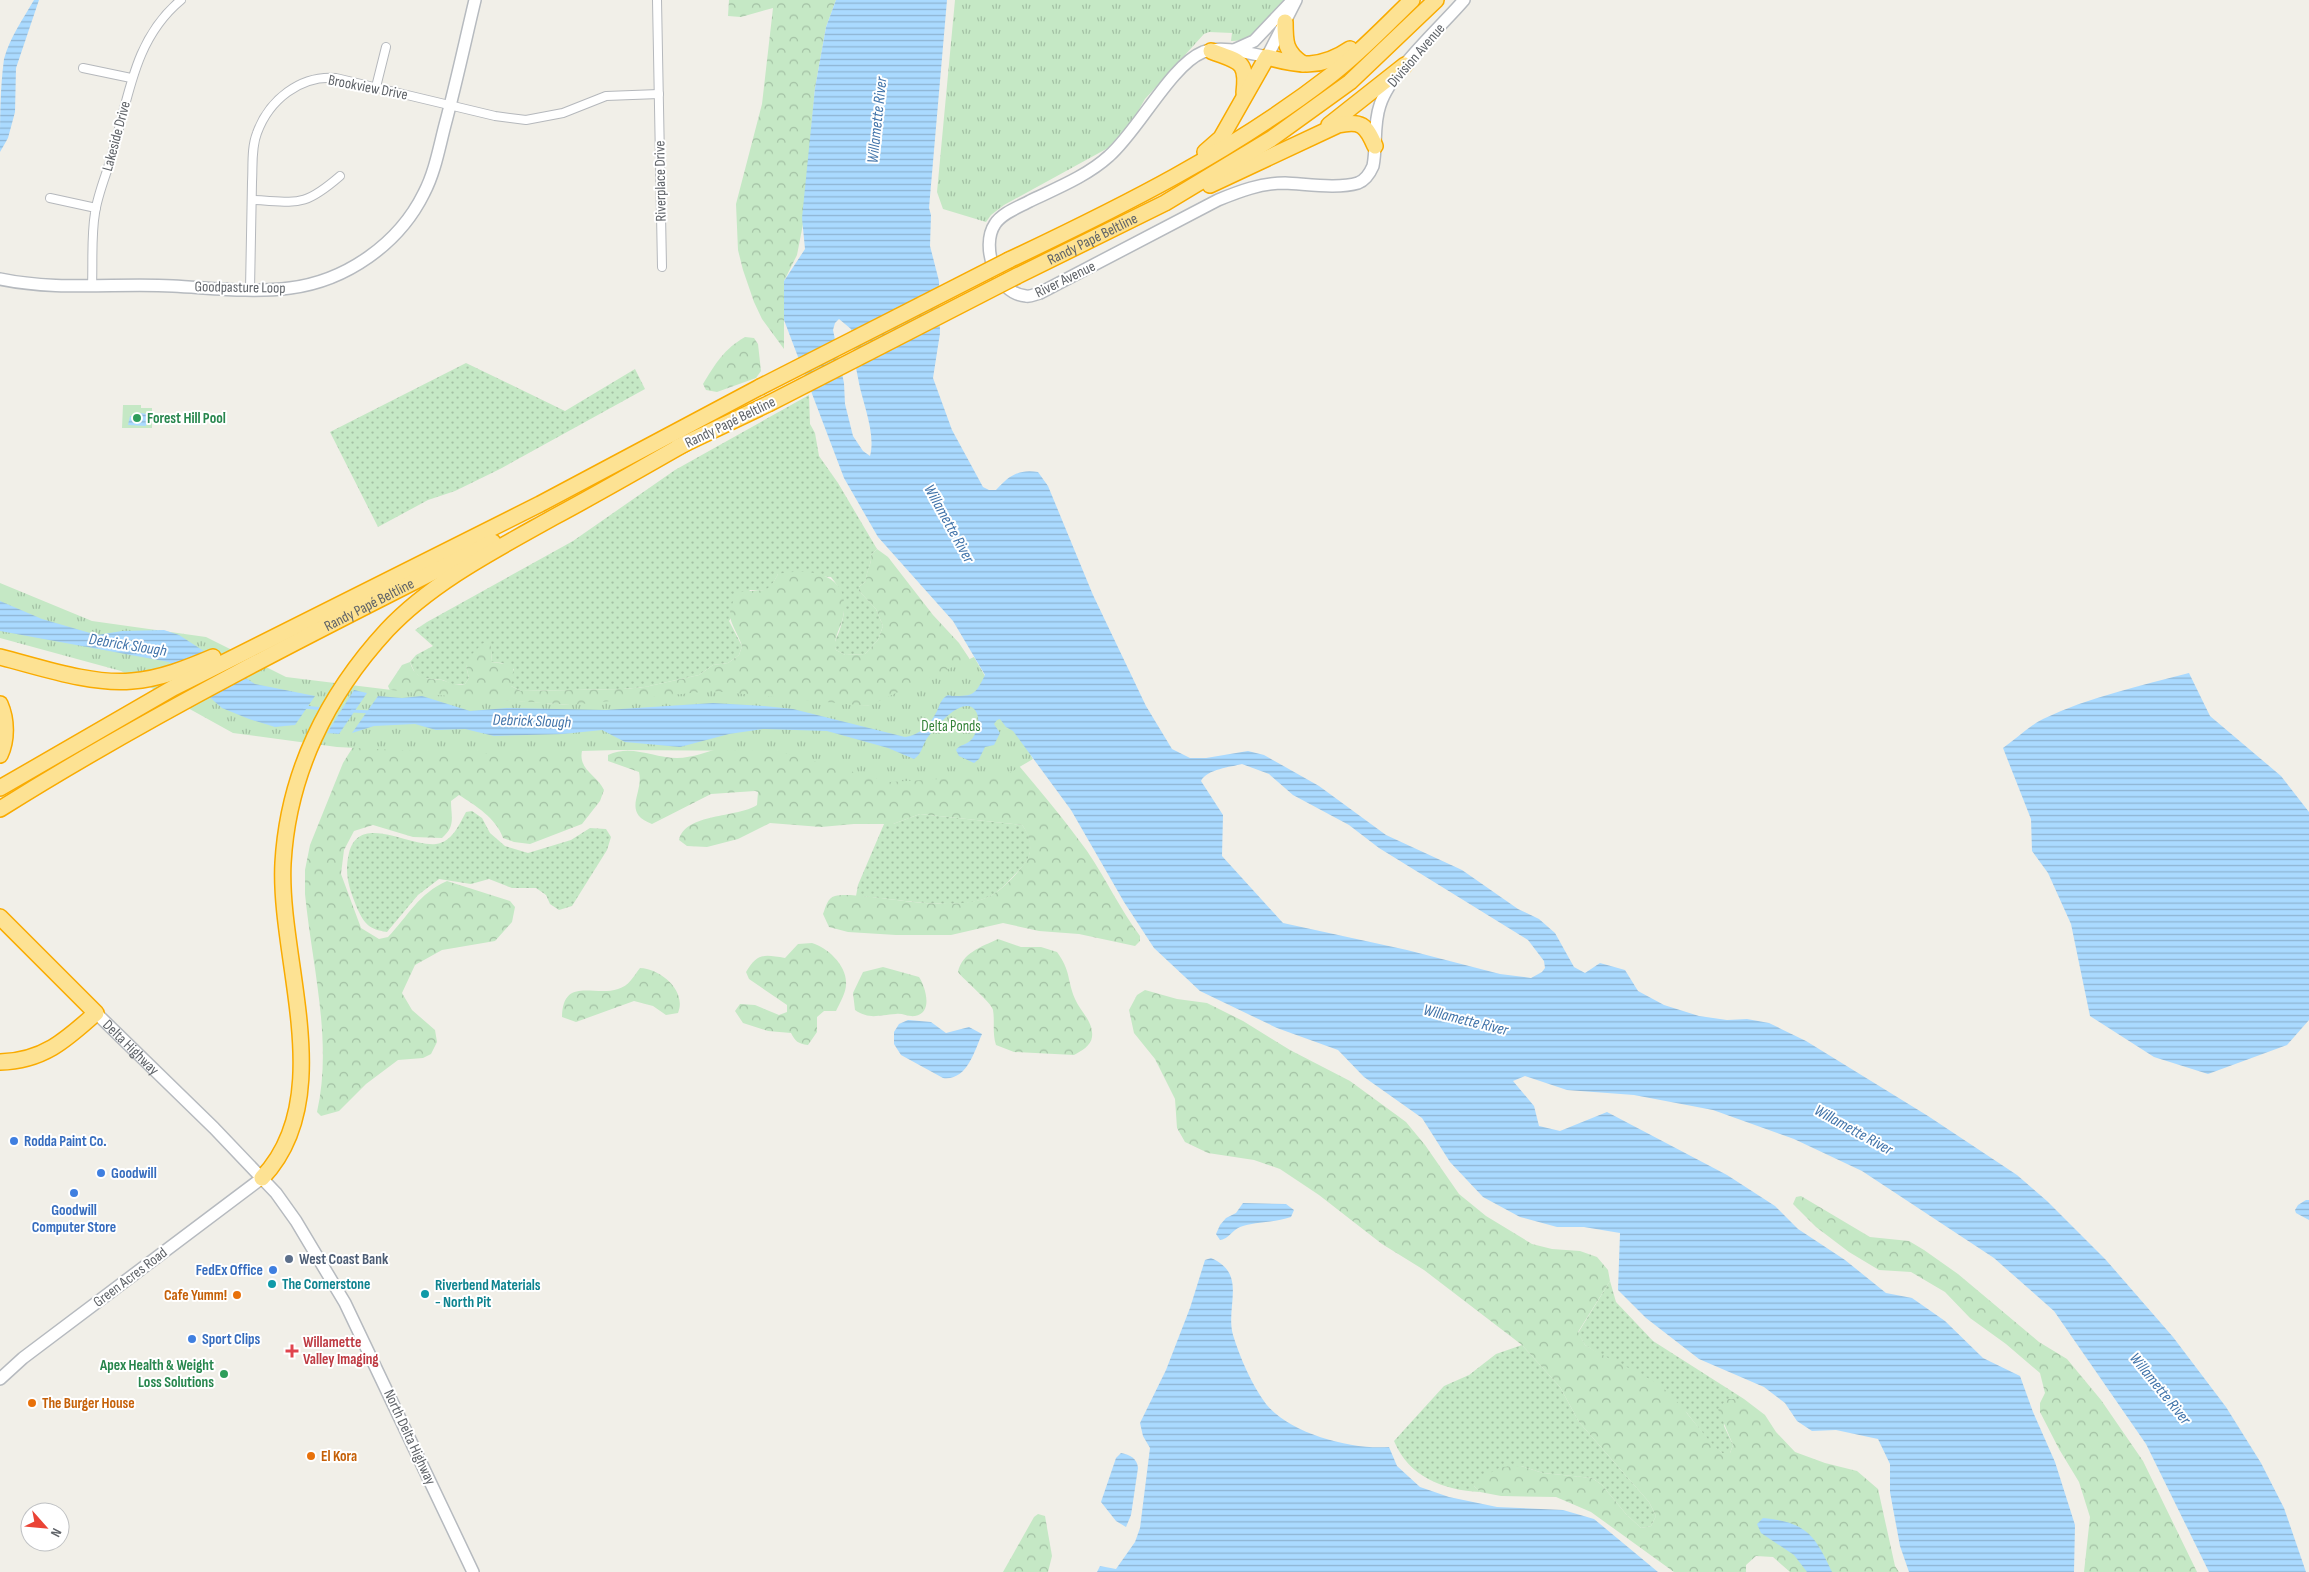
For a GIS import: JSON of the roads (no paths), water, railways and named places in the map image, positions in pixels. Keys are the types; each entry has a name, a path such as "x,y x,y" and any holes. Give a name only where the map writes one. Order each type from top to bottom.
{"highway":[{"name":"Randy Papé Beltline","path":"225,656 357,597 540,504 760,387 1009,260 1110,212 1244,137 1333,74 1412,0"},
{"name":"Randy Papé Beltline","path":"0,809 114,740 239,673 686,443 768,404 1017,276 1165,203 1271,139 1350,82 1436,0"},
{"path":"1285,22 1287,47 1292,57 1302,64"},
{"path":"1058,237 1213,146 1221,138 1267,57 1302,64 1316,64 1336,58 1386,25"},
{"path":"1211,51 1238,62 1244,67 1246,76 1243,101"},
{"path":"1316,135 1405,65"},
{"path":"1165,203 1217,182 1338,125 1355,122 1365,128 1375,146"},
{"path":"262,1178 273,1166 282,1151 300,1091 301,1050 288,942 283,863 292,803 298,779 312,739 330,704 352,672 403,615 453,577 513,540 686,443"},
{"path":"0,657 104,680 132,682 188,668 225,656"},
{"path":"0,788 225,656"},
{"path":"0,704 5,718 5,731 0,755"},
{"name":"Delta Highway","path":"0,917 96,1013"},
{"path":"0,1062 38,1056 62,1042 96,1013"}],"street":[{"name":"Lakeside Drive","path":"92,286 96,208 116,140 131,78 140,54 151,34 163,18 181,0"},
{"name":"Goodpasture Loop","path":"0,279 26,284 92,286 141,284 289,289 328,279 360,263 391,238 409,217 424,193 436,161 475,0"},
{"name":"Riverplace Drive","path":"657,0 662,267"},
{"path":"1267,57 1294,0"},
{"path":"1231,50 1242,48 1254,41 1294,0"},
{"name":"Division Avenue","path":"1375,146 1380,104 1386,91 1405,65 1464,0"},
{"path":"376,87 386,47"},
{"name":"River Avenue","path":"1267,57 1231,50 1199,54 1183,66 1129,135 1108,157 1085,173 998,219 990,233 988,251 990,260 1008,289 1023,296 1040,292 1218,200 1241,191 1283,183 1348,185 1360,182 1369,175 1373,166 1375,146"},
{"path":"83,68 131,78"},
{"name":"Brookview Drive","path":"250,289 254,142 266,114 279,98 303,83 324,78 342,79 450,105"},
{"path":"450,105 506,118 537,120 563,113 606,96 659,94"},
{"path":"252,200 296,202 306,200 321,192 340,176"},
{"path":"50,198 96,208"},
{"name":"Delta Highway","path":"96,1013 186,1100 262,1178"},
{"name":"Green Acres Road","path":"0,1379 23,1358 262,1178"},
{"name":"North Delta Highway","path":"262,1178 276,1192 296,1221 337,1288 383,1379 473,1572"}],"water":[{"path":"34,0 39,0 16,68 15,112 8,138 0,152 4,59 13,36"},
{"name":"Willamette River","path":"836,0 947,0 929,208 931,215 930,246 939,281 940,333 933,378 952,430 983,487 989,490 996,490 1014,475 1031,471 1038,472 1048,486 1093,595 1146,706 1172,749 1190,758 1206,758 1248,751 1264,755 1319,786 1386,835 1462,870 1518,909 1539,919 1555,933 1574,967 1585,973 1600,963 1625,970 1638,991 1664,1005 1699,1016 1727,1020 1747,1019 1769,1023 1806,1041 1928,1116 2017,1175 2047,1201 2106,1260 2173,1337 2226,1407 2261,1463 2284,1508 2306,1572 2209,1572 2146,1444 2054,1311 1994,1258 1862,1171 1794,1139 1713,1110 1634,1095 1567,1090 1525,1076 1513,1081 1534,1106 1539,1126 1560,1131 1607,1112 1727,1175 1775,1206 1798,1229 1845,1260 1886,1293 1912,1298 1945,1321 1983,1358 2020,1376 2033,1412 2055,1462 2075,1525 2074,1572 1909,1572 1900,1546 1890,1492 1890,1464 1878,1439 1836,1430 1812,1431 1797,1421 1785,1403 1764,1387 1699,1359 1646,1318 1618,1290 1620,1233 1584,1227 1557,1227 1520,1217 1483,1197 1450,1162 1422,1118 1364,1077 1338,1050 1277,1028 1200,991 1154,948 1124,902 1071,810 1013,731 1006,727 1000,719 994,724 1000,733 994,745 985,747 979,759 974,763 959,756 956,750 968,743 976,733 978,719 976,711 967,706 954,711 934,729 920,753 914,759 888,748 827,731 763,729 729,734 680,747 625,742 602,730 563,734 494,736 465,729 436,730 415,724 374,726 352,733 378,696 402,698 422,696 470,711 507,708 606,710 713,703 764,706 793,709 905,737 920,732 928,725 941,701 946,696 969,695 979,687 985,675 953,621 878,537 844,478 784,320 784,281 805,249 802,218 815,88 826,27","holes":["839,319 851,329 854,356 870,429 870,456 863,451 853,436 845,404 844,383 833,330 835,323","1242,764 1269,774 1293,795 1349,825 1379,848 1528,940 1544,961 1545,968 1542,972 1531,978 1500,974 1407,950 1283,923 1222,856 1223,815 1201,781 1214,771"]},
{"path":"141,413 147,414 146,426 128,425 130,416 138,418"},
{"path":"0,601 42,619 97,635 122,631 164,630 179,635 255,684 315,696 295,725 275,727 222,708 169,662 0,631"},
{"path":"2189,673 2210,716 2281,776 2309,812 2309,1020 2287,1045 2208,1074 2154,1057 2090,1016 2071,924 2048,873 2032,851 2031,819 2003,748 2038,722 2060,711 2115,693"},
{"path":"354,690 367,693 339,734 327,733"},
{"path":"908,1020 931,1022 946,1033 969,1027 982,1034 964,1070 951,1078 943,1078 901,1055 894,1044 894,1032 899,1024"},
{"path":"2309,1200 2309,1220 2296,1213 2295,1210 2298,1205"},
{"path":"1243,1203 1286,1204 1294,1210 1291,1217 1240,1227 1226,1238 1220,1240 1216,1234 1220,1225 1226,1218 1236,1213"},
{"path":"1211,1258 1222,1265 1229,1273 1233,1292 1231,1324 1236,1344 1256,1388 1266,1404 1277,1415 1306,1432 1340,1443 1358,1446 1389,1447 1397,1466 1420,1487 1449,1497 1497,1507 1563,1510 1594,1519 1658,1572 1097,1572 1100,1566 1116,1569 1135,1542 1140,1528 1150,1448 1143,1436 1140,1423 1166,1370 1190,1308 1205,1260"},
{"path":"1121,1453 1132,1458 1138,1468 1131,1515 1126,1527 1116,1521 1101,1502 1116,1458"},
{"path":"1763,1518 1790,1523 1807,1533 1820,1549 1832,1572 1807,1572 1794,1555 1761,1533 1757,1524"}],"waterway":[{"name":"Debrick Slough","path":"304,707 323,709"},
{"name":"Debrick Slough","path":"352,711 370,712"}],"place":[{"name":"Forest Hill Pool","path":"137,418"},
{"name":"Rodda Paint Co.","path":"14,1141"},
{"name":"Goodwill","path":"101,1173"},
{"name":"Goodwill Computer Store","path":"74,1193"},
{"name":"West Coast Bank","path":"289,1259"},
{"name":"FedEx Office","path":"273,1270"},
{"name":"The Cornerstone","path":"272,1284"},
{"name":"Riverbend Materials - North Pit","path":"425,1294"},
{"name":"Cafe Yumm!","path":"237,1295"},
{"name":"Sport Clips","path":"192,1339"},
{"name":"Willamette Valley Imaging","path":"292,1351"},
{"name":"Apex Health & Weight Loss Solutions","path":"224,1374"},
{"name":"The Burger House","path":"32,1403"},
{"name":"El Kora","path":"311,1456"}],"park label":[{"name":"Delta Ponds","path":"951,726"}]}
